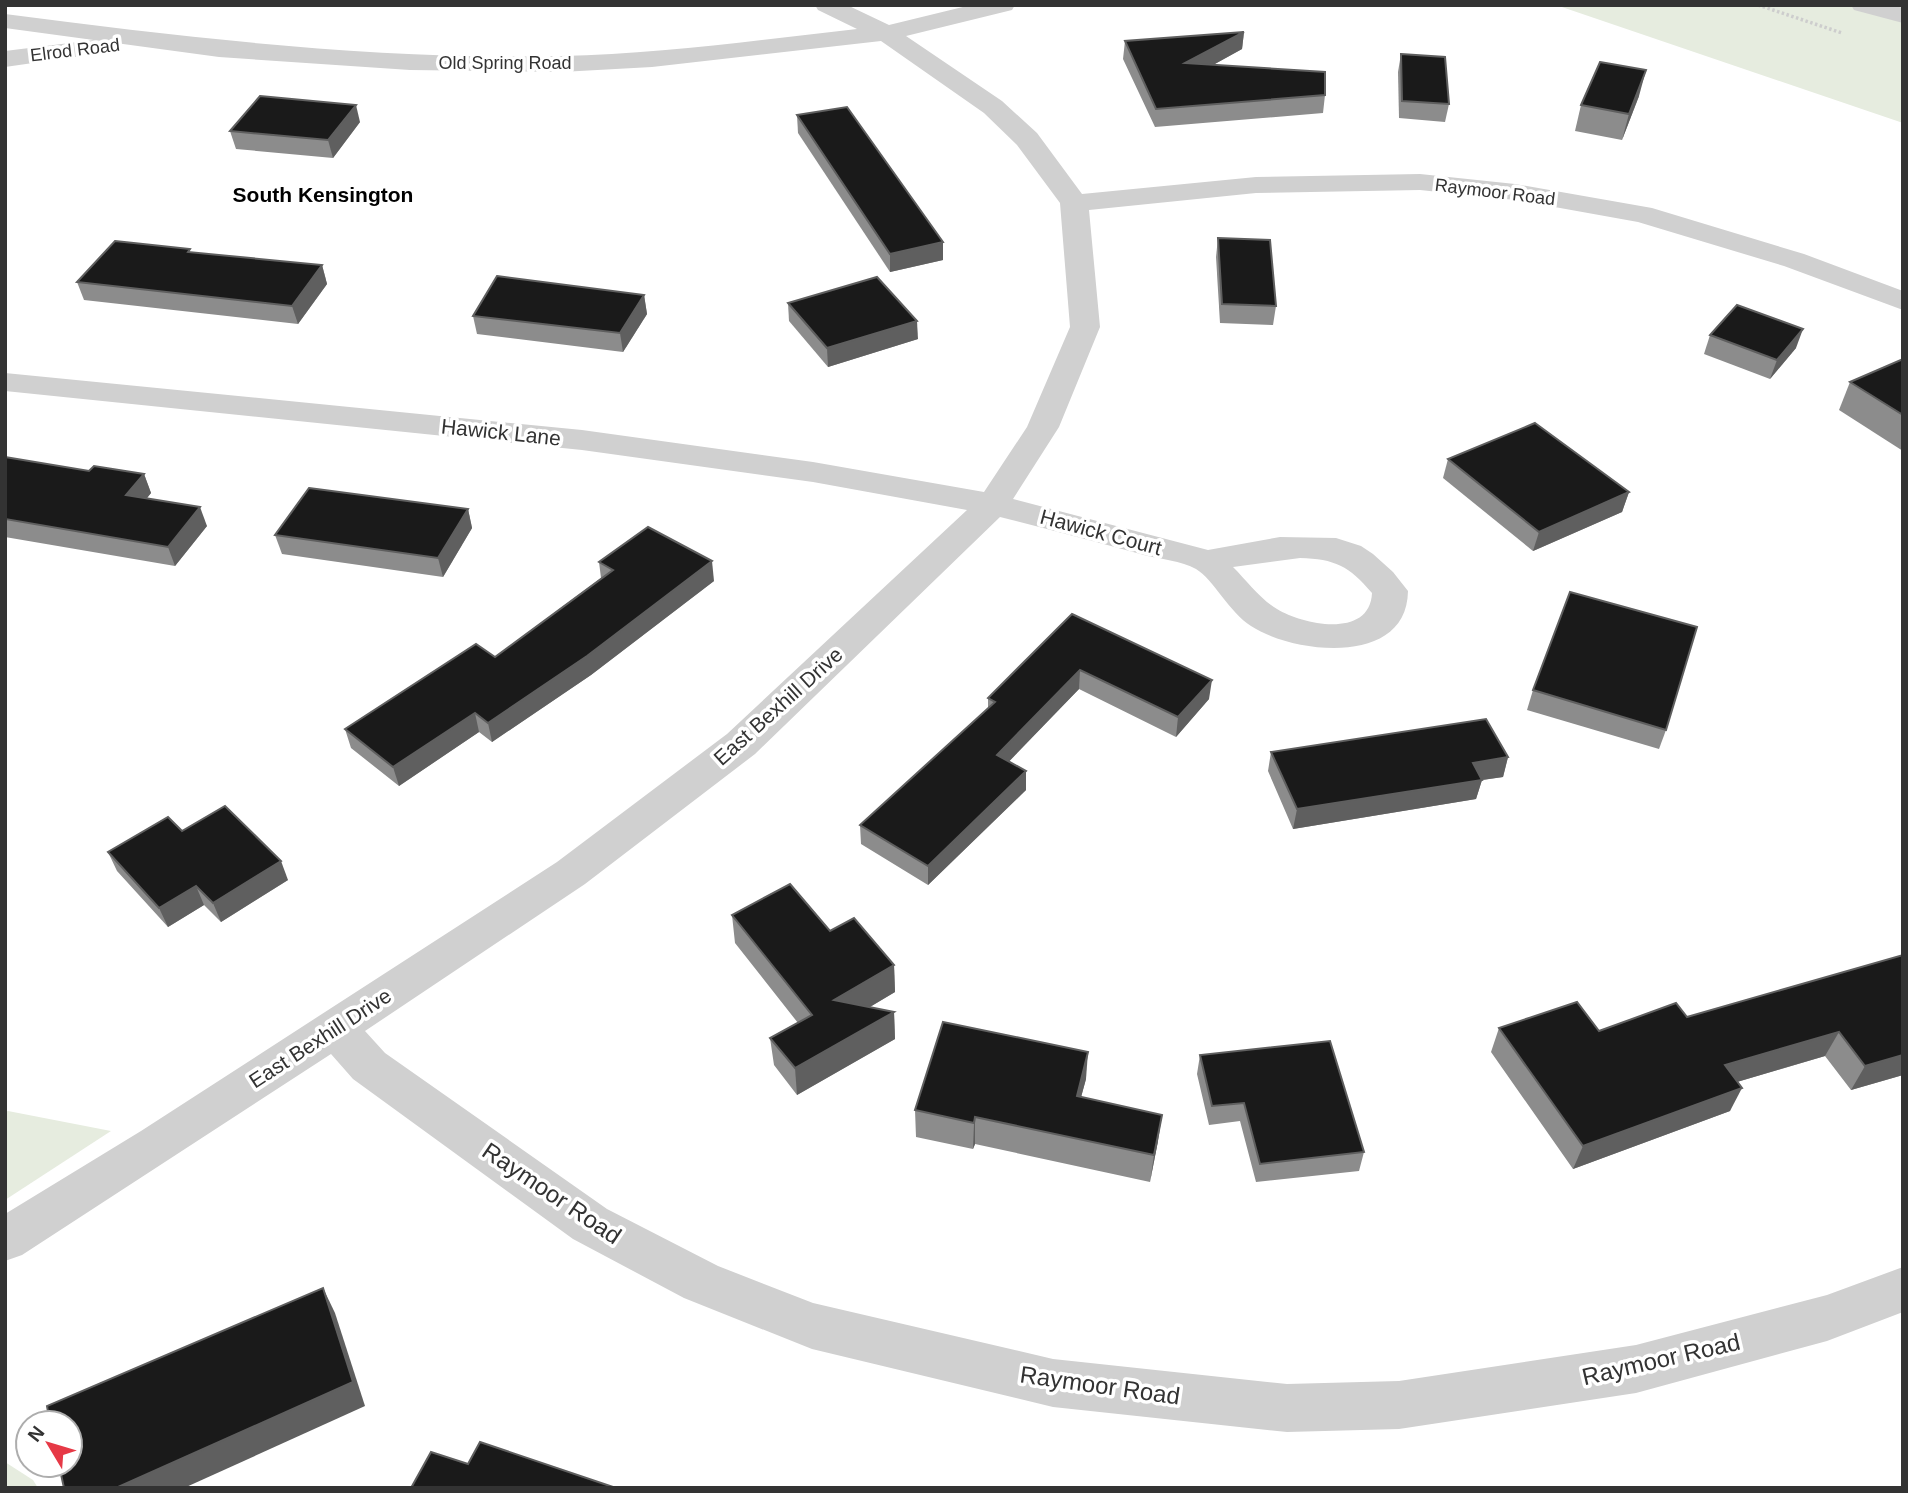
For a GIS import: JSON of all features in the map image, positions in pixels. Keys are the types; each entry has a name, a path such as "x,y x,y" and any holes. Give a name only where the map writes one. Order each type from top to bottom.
{"street":[{"path":"827,5 886,33 1000,113 1027,139 1074,203"},
{"name":"Old Spring Road","path":"5,21 219,49 410,62 561,64 652,59 886,33 1003,5"},
{"path":"1863,5 1903,16"},
{"name":"Elrod Road","path":"5,59 145,41"},
{"name":"Raymoor Road","path":"1074,203 1256,185 1420,182 1515,192 1642,214 1794,260 1903,301"},
{"name":"East Bexhill Drive","path":"5,1240 157,1145 571,873 741,744 993,503 1044,427 1085,327 1074,203"},
{"name":"Hawick Lane","path":"5,382 582,440 813,472 993,503"},
{"name":"Hawick Court","path":"993,503 1208,561"},
{"name":"Raymoor Road","path":"335,1028 369,1066 590,1224 701,1282 812,1326 1053,1384 1287,1408 1399,1405 1636,1370 1828,1318 1903,1289"}],"path":[{"path":"1758,5 1846,35"}],"shaded area":[{"path":"1556,5 1903,5 1903,123"},
{"path":"8,1111 111,1131 5,1200 5,1112"},
{"path":"5,1462 14,1468 14,1479 31,1479 38,1488 5,1488"}],"building":[{"path":"1244,32 1185,63 1325,72 1325,95 1156,109 1125,41"},
{"path":"1401,54 1445,57 1449,104 1402,101"},
{"path":"1600,62 1646,70 1629,114 1581,105"},
{"path":"260,96 356,105 328,140 230,131"},
{"path":"847,107 943,242 890,254 797,115"},
{"path":"1218,238 1270,240 1276,306 1222,304"},
{"path":"115,241 190,249 188,252 322,265 292,306 77,282"},
{"path":"497,276 644,295 620,333 473,316"},
{"path":"877,277 917,321 827,348 788,303"},
{"path":"1737,305 1803,329 1777,360 1710,335"},
{"path":"1903,359 1903,415 1850,382"},
{"path":"1535,423 1629,492 1539,532 1448,459"},
{"path":"5,457 89,471 94,466 144,474 126,495 200,507 168,547 5,519"},
{"path":"309,488 468,509 438,558 275,535"},
{"path":"648,527 712,561 587,656 488,723 475,713 393,767 345,729 476,644 495,657 613,570 599,562"},
{"path":"1570,592 1697,627 1666,730 1533,690"},
{"path":"1072,614 1212,680 1178,717 1080,670 997,755 1026,771 928,866 860,825 995,702 988,698"},
{"path":"1486,719 1508,757 1473,763 1482,780 1297,809 1271,752"},
{"path":"225,806 281,861 213,903 196,886 159,908 108,852 168,817 182,831"},
{"path":"790,884 830,931 854,918 894,965 834,1000 894,1012 795,1068 770,1038 812,1015 732,915"},
{"path":"1903,955 1903,1055 1865,1066 1839,1032 1725,1065 1742,1088 1583,1146 1499,1028 1577,1002 1599,1031 1676,1003 1687,1017"},
{"path":"943,1022 1088,1052 1077,1096 1162,1115 1154,1155 975,1117 974,1123 915,1110"},
{"path":"1330,1041 1364,1152 1260,1164 1244,1103 1212,1106 1200,1055"},
{"path":"323,1288 353,1382 116,1488 64,1488 62,1479 84,1479 84,1409 48,1409 47,1406"},
{"path":"480,1442 616,1488 411,1488 431,1452 468,1464"}],"district":[{"name":"South Kensington","path":"323,194"}]}
